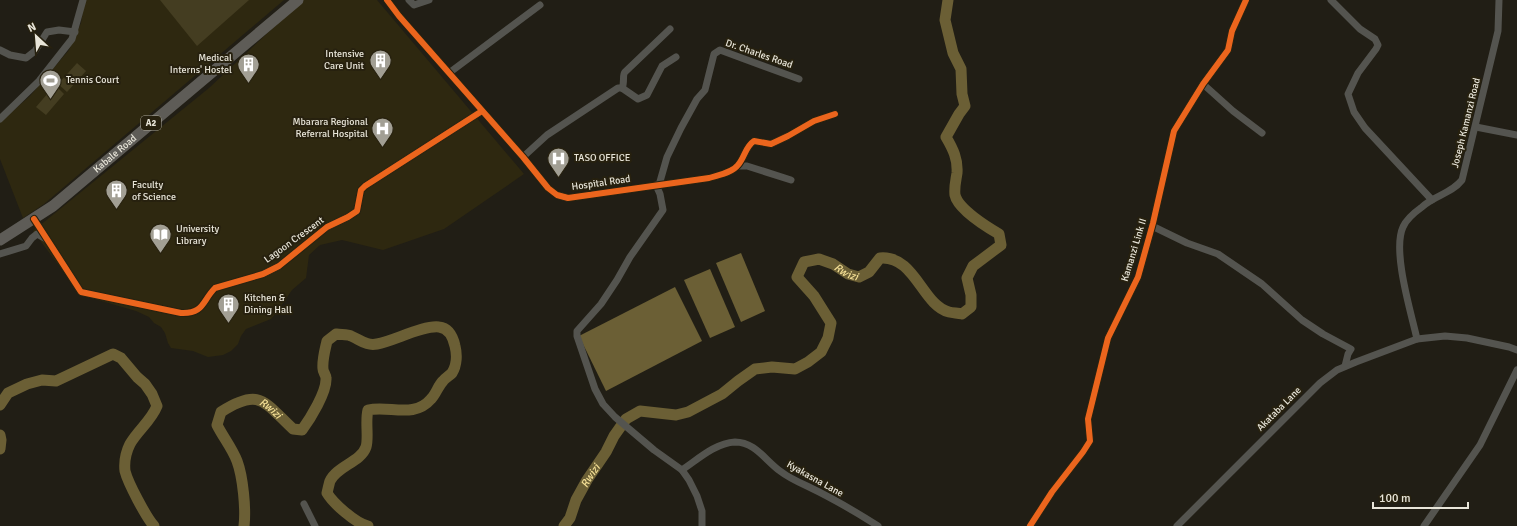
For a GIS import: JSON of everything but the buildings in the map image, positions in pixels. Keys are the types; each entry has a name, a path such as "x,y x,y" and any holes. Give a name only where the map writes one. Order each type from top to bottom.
{"main road":[{"name":"Kabale Road","path":"0,240 34,219 75,189 298,0"}],"street":[{"path":"0,119 39,82 72,39 83,0"},
{"name":"Hospital Road","path":"387,0 548,188 557,195 568,198 709,178 725,173 738,166"},
{"path":"409,0 414,5 429,0"},
{"name":"Kamanzi Link II","path":"1030,526 1052,492 1090,441 1088,419 1108,338 1138,277 1152,226 1174,131 1203,84 1228,50 1232,31 1246,0"},
{"path":"1331,0 1360,29 1375,39 1378,45 1358,73 1348,94 1354,112 1365,128 1432,200"},
{"name":"Joseph Kamanzi Road","path":"1417,339 1401,264 1399,244 1403,226 1422,206 1456,187 1462,180 1498,31 1499,0"},
{"path":"449,73 540,4"},
{"path":"622,88 625,82 623,76 624,72 670,29"},
{"path":"0,50 10,55 26,58 35,51 47,32 59,30 75,32"},
{"name":"Dr. Charles Road","path":"657,185 667,157 681,128 697,99 705,90 714,54 720,50 799,79"},
{"path":"523,157 547,136 618,88 622,88 638,99 644,97 662,66 676,57"},
{"path":"1203,84 1233,111 1262,133"},
{"name":"Lagoon Crescent","path":"34,219 46,239 54,247 81,292 181,313 194,312 202,306 215,288 263,274 283,263 327,227 357,211 361,190 365,186 482,111"},
{"path":"791,180 747,166 738,166 750,143 754,141 771,144 814,121 835,114"},
{"path":"1476,127 1517,135"},
{"path":"657,185 663,210 630,257 601,304 577,332 577,336 595,389 607,410 654,450 682,470 697,496 702,511 702,526"},
{"path":"1152,226 1187,243 1218,254 1262,284 1302,320 1323,334 1351,349 1348,354 1346,366"},
{"path":"0,254 26,246 37,234 46,239"},
{"name":"Akataba Lane","path":"1177,526 1320,383 1337,370 1417,339 1445,336 1467,338 1517,350"},
{"path":"1424,526 1480,445 1517,370"},
{"name":"Kyakasna Lane","path":"682,470 721,445 734,442 744,443 756,449 774,467 789,478 865,517 878,526"},
{"path":"304,504 315,526"}],"shaded area":[{"path":"85,0 284,0 44,204 23,218 0,159 0,122 30,96 69,50 81,23"},
{"path":"160,0 249,0 197,46"},
{"path":"301,0 377,0 524,174 444,229 383,250 342,240 320,245 309,255 306,278 292,290 271,319 246,329 238,344 231,351 223,355 208,357 193,351 171,348 161,327 154,323 149,317 136,311 81,295 33,231 209,88"},
{"path":"77,63 86,71 67,92 58,84"},
{"name":"Tennis Court","path":"55,85 64,94 46,115 36,107"},
{"path":"741,253 765,311 741,322 716,263"},
{"path":"710,269 735,327 710,338 684,280"},
{"path":"675,287 702,341 606,391 579,336"}],"waterway":[{"name":"Rwizi","path":"564,526 570,518 576,500 587,480 626,419 640,411 676,415 688,412 722,394 755,369 772,367 795,369 808,362 821,352 828,338 831,323 814,296 797,277 804,262 819,259 833,264 848,274 859,277 869,272 880,258 892,259 902,264 910,272 940,308 949,312 962,314 971,307 971,295 967,278 973,266 1001,245 999,234 967,212 961,206 955,195 957,163 953,150 946,137 965,106 962,94 961,69 953,53 945,20 948,0"},
{"name":"Rwizi","path":"244,526 244,502 241,476 235,456 217,425 221,412 234,404 253,399 268,405 293,429 302,430 321,398 324,390 326,376 323,370 323,359 327,341 336,334 349,335 367,343 377,344 425,328 439,327 445,329 453,339 456,352 455,367 452,373 441,383 431,399 424,405 409,410 368,410 366,447 359,457 338,471 330,481 327,493 330,497 351,517 368,526"},
{"name":"Rwizi","path":"0,405 8,393 27,384 42,380 56,381 113,354 121,358 145,384 152,394 157,406 130,444 126,454 125,464 125,471 133,491 154,526"},
{"name":"Rwizi","path":"0,435 0,449"}],"cycle path":[{"path":"387,0 399,16 523,157 548,188 557,195 568,198 721,175 735,168 751,143 754,141 771,144 814,121 835,114"},
{"path":"1030,526 1052,492 1090,441 1088,419 1108,338 1138,277 1153,223 1174,131 1203,84 1228,50 1232,31 1246,0"},
{"path":"34,219 81,292 181,313 189,313 202,306 215,288 263,274 279,266 327,227 357,211 361,190 365,186 482,111"}],"place":[{"name":"Intensive Care Unit","path":"380,80"},
{"name":"Medical Interns' Hostel","path":"248,84"},
{"name":"Tennis Court","path":"50,100"},
{"name":"Mbarara Regional Referral Hospital","path":"383,148"},
{"name":"TASO OFFICE","path":"559,178"},
{"name":"Faculty of Science","path":"116,210"},
{"name":"University Library","path":"160,254"},
{"name":"Kitchen & Dining Hall","path":"228,324"}]}
